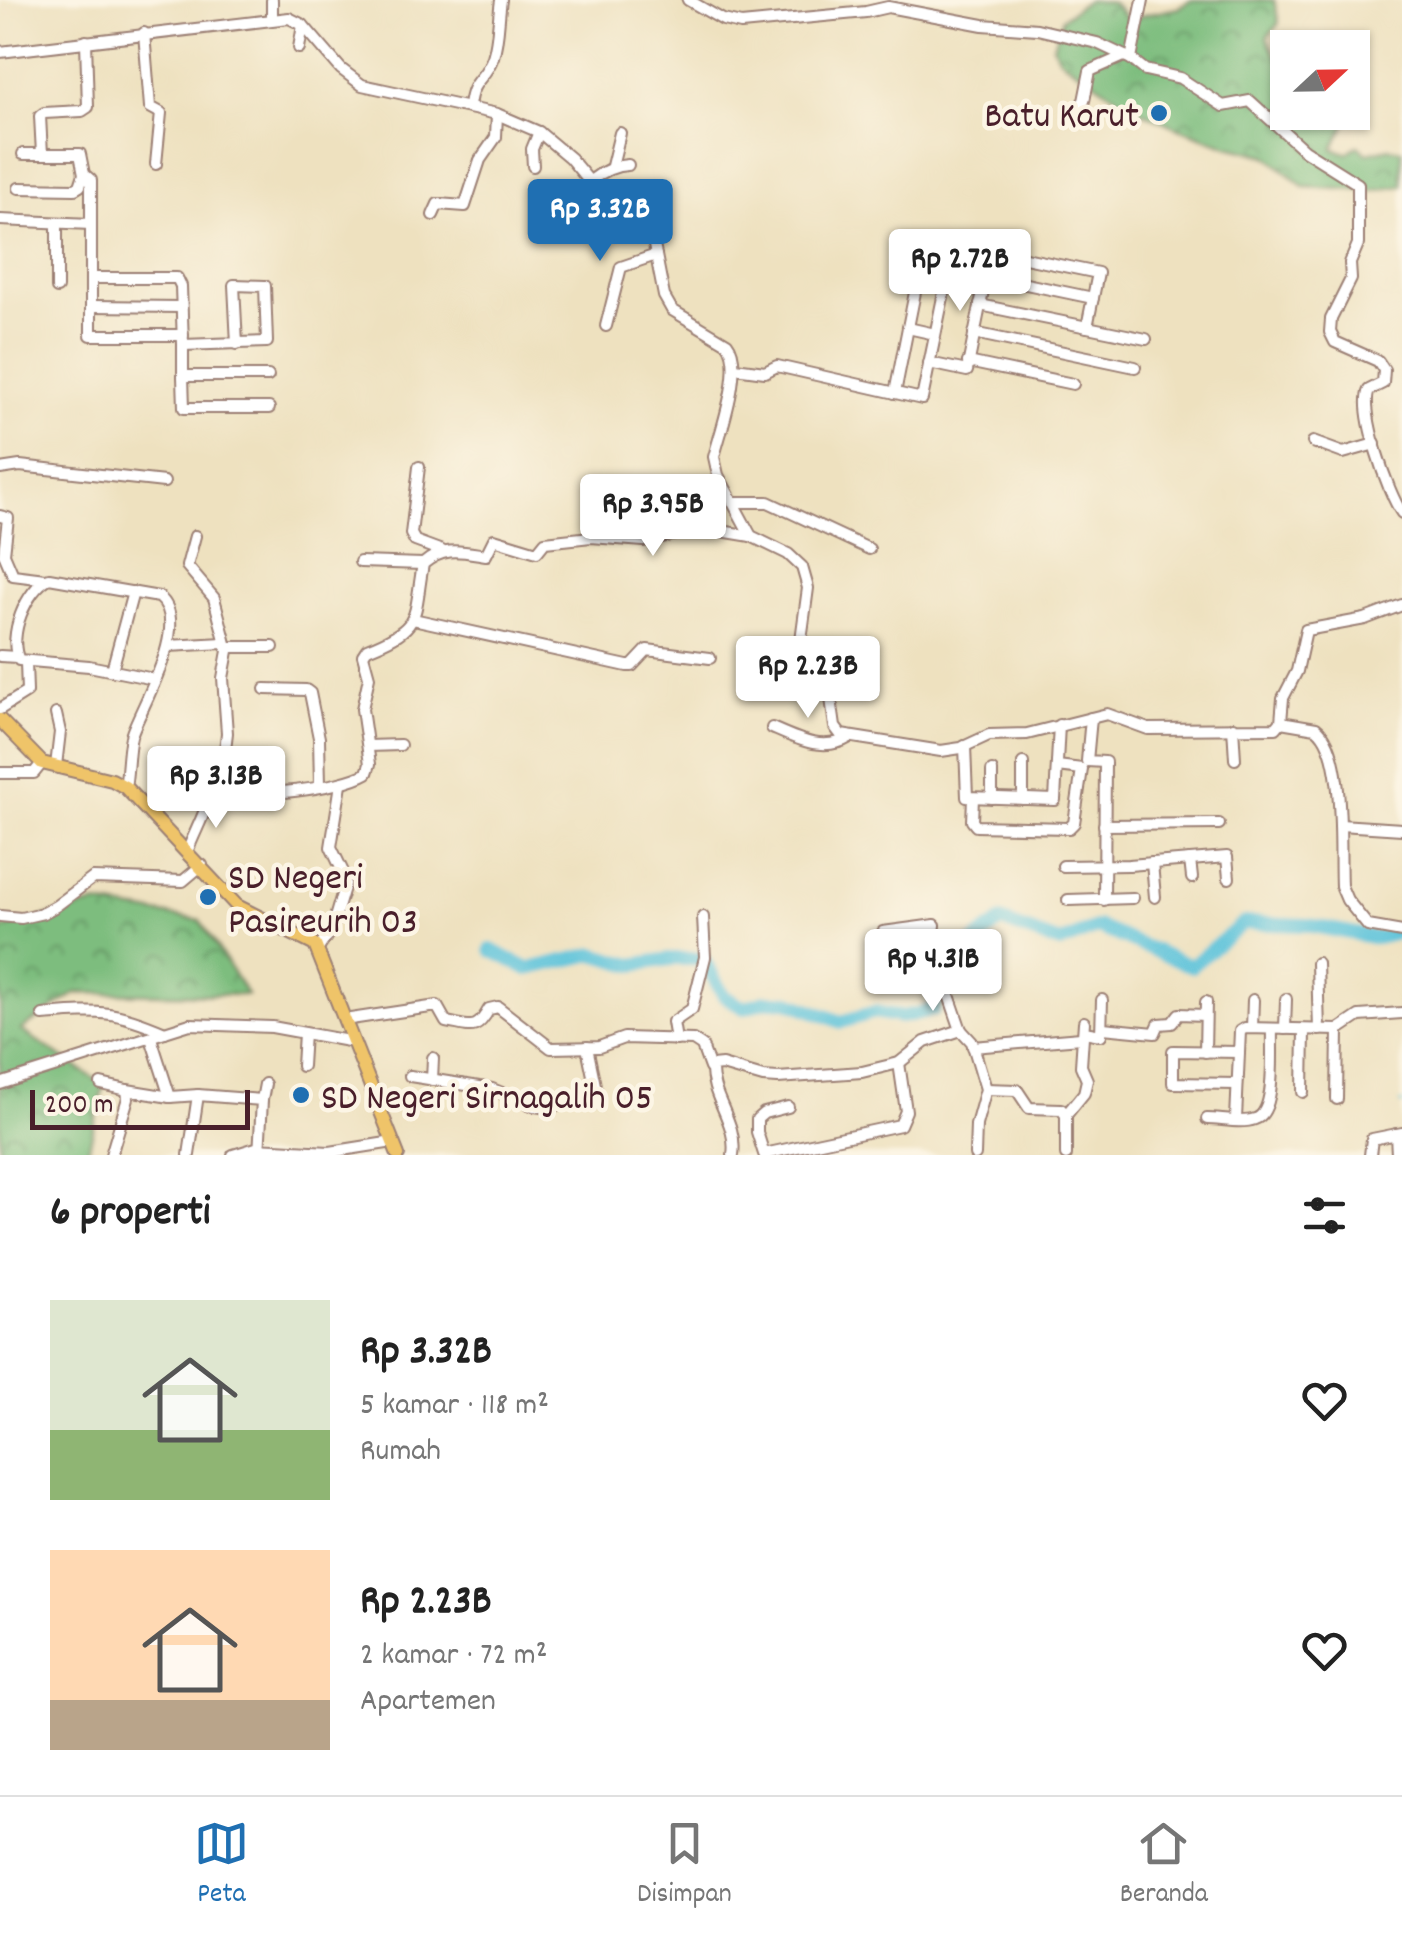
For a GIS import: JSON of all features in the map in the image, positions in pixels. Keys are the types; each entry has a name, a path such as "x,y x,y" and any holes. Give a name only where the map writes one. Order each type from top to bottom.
{"main road":[{"path":"0,720 49,764 125,787 237,906 310,940 318,949 395,1148"}],"street":[{"path":"272,0 272,19"},
{"path":"469,108 472,85 485,74 494,56 501,0"},
{"path":"688,0 724,20 742,24 899,5 982,25 1069,35 1128,58 1144,70 1180,78 1223,106 1250,100 1304,150 1358,184 1358,244 1350,263 1351,279 1331,319 1330,332 1335,342 1373,358 1384,370 1383,383 1366,394 1374,444 1402,513"},
{"path":"1128,58 1143,0"},
{"path":"0,52 294,19 341,69 362,85 498,114 540,132 590,182 638,215 656,255 668,303 677,315 727,343 734,353 735,368 714,456 716,470 751,536"},
{"path":"299,48 303,26"},
{"path":"144,33 150,107 161,113 156,164"},
{"path":"42,154 40,116 88,107 86,41"},
{"path":"1079,106 1090,72 1128,58"},
{"path":"433,215 438,204 464,206 480,160 496,137 498,114"},
{"path":"533,166 532,149 540,132"},
{"path":"612,166 620,133"},
{"path":"23,154 80,154 84,174 76,188"},
{"path":"570,212 573,200 590,182 612,166 628,166"},
{"path":"84,174 91,180 91,335 237,344 267,342 266,286 234,285 237,344"},
{"path":"19,188 91,188"},
{"path":"0,220 91,224"},
{"path":"57,223 57,288"},
{"path":"930,363 966,370 991,251 1098,273 1087,327"},
{"path":"606,326 621,267 656,255"},
{"path":"894,393 921,262 1093,298"},
{"path":"735,368 765,372 777,366 922,399 949,268"},
{"path":"92,278 177,278 182,306 184,408 269,408"},
{"path":"980,305 1146,340"},
{"path":"92,306 182,306"},
{"path":"908,328 935,334"},
{"path":"974,333 1135,367"},
{"path":"968,362 1073,384"},
{"path":"184,376 268,376"},
{"path":"1313,442 1343,453 1374,444"},
{"path":"0,469 20,466 164,482"},
{"path":"419,467 411,534 415,540 442,551 486,555 494,538 537,552 550,539 644,541 690,528 751,536 793,557 802,566 808,588 801,633 806,649 830,684 836,730 850,737 930,750 965,746 989,735 1015,736 1116,715 1148,729 1276,728 1281,722 1283,698 1297,671 1306,630 1365,619 1402,605"},
{"path":"734,502 768,502 869,550"},
{"path":"0,516 8,519 4,554 14,574"},
{"path":"195,536 187,566 214,598 228,655 224,678 225,786"},
{"path":"360,562 423,564 442,551"},
{"path":"187,852 199,818 207,809 212,787 278,792 341,784 368,773 362,709 369,677 363,655 408,630 423,564"},
{"path":"0,572 132,592 166,602 170,612 168,646 130,738 125,787"},
{"path":"0,709 27,692 14,642 21,608 45,579"},
{"path":"112,670 132,592"},
{"path":"413,619 628,666 648,650 710,658"},
{"path":"168,646 273,647"},
{"path":"763,651 780,658 806,649"},
{"path":"0,656 154,679"},
{"path":"265,689 310,693 319,738 320,786"},
{"path":"0,773 34,772 49,764 60,732 56,714"},
{"path":"1091,718 1088,760 1105,762 1104,900"},
{"path":"1281,722 1312,726 1324,734 1337,780 1341,886 1347,900 1374,929 1402,932"},
{"path":"1055,800 1060,725"},
{"path":"1233,727 1235,759"},
{"path":"772,728 824,745 838,744 850,737"},
{"path":"368,746 400,745"},
{"path":"965,746 966,796 1077,802"},
{"path":"1023,763 1023,799"},
{"path":"973,798 973,825 1069,828 1074,823 1082,769 1057,766"},
{"path":"992,771 992,798"},
{"path":"318,949 332,928 345,884 332,847 341,784"},
{"path":"1104,825 1219,824"},
{"path":"1340,825 1402,829"},
{"path":"1063,866 1227,858 1229,878"},
{"path":"1190,860 1192,878"},
{"path":"1152,863 1155,897"},
{"path":"0,916 21,918 42,912 92,878 183,880 202,865"},
{"path":"1068,900 1133,898"},
{"path":"676,1040 673,1022 692,1009 704,959 703,917"},
{"path":"883,932 935,925 931,956 944,980 961,1030 973,1047 986,1089 976,1125 975,1155"},
{"path":"1317,963 1318,1030"},
{"path":"1286,999 1286,1030"},
{"path":"973,1047 1083,1031 1101,1035 1102,1000"},
{"path":"1252,1028 1253,1000"},
{"path":"1206,1002 1206,1052"},
{"path":"344,1020 434,1006 440,1008 446,1022 476,1027 490,1009 498,1006 549,1047 602,1047 624,1038 700,1043 714,1092 727,1113 735,1142 733,1155"},
{"path":"42,1015 110,1012 165,1032"},
{"path":"1236,1119 1240,1031 1338,1030 1360,1016 1402,1013"},
{"path":"1102,1028 1155,1032 1159,1024 1172,1024 1179,1014 1205,1015"},
{"path":"0,1084 184,1025 253,1026 353,1041 366,1032"},
{"path":"1207,1119 1258,1119 1268,1107 1272,1029"},
{"path":"710,1068 722,1065 778,1078 862,1072 899,1063 925,1042 961,1030"},
{"path":"1303,1092 1304,1030"},
{"path":"1338,1030 1338,1099"},
{"path":"1066,1155 1066,1115 1084,1093 1087,1080 1081,1066 1083,1031"},
{"path":"302,1066 304,1034"},
{"path":"150,1038 170,1097"},
{"path":"410,1076 492,1089 534,1106 555,1107 596,1090 587,1047"},
{"path":"1237,1084 1173,1083 1172,1051 1239,1052"},
{"path":"432,1080 433,1058"},
{"path":"788,1107 759,1116 757,1132 762,1150 768,1155 900,1126 906,1111 899,1063"},
{"path":"101,1084 170,1097 262,1100"},
{"path":"259,1152 265,1084"},
{"path":"986,1089 1017,1090 1029,1108 1061,1109 1066,1115"},
{"path":"112,1155 128,1098 126,1090"},
{"path":"190,1155 198,1095"},
{"path":"732,1136 757,1132"},
{"path":"1370,1155 1372,1139 1399,1133 1397,1155"},
{"path":"234,1155 395,1148"}],"green space":[{"path":"1087,0 1113,3 1130,22 1192,0 1274,0 1279,23 1267,38 1270,130 1342,130 1333,149 1347,153 1358,145 1367,153 1390,148 1402,150 1402,186 1373,191 1304,187 1267,156 1228,146 1132,107 1059,58 1053,46 1062,18"},
{"path":"96,904 200,920 247,995 76,993 21,1030 104,1085 87,1155 0,1155 0,929"}],"waterway":[{"path":"491,950 528,969 594,954 632,965 703,959 724,996 744,1008 765,1001 788,1001 841,1022 875,1012 902,1017 933,1010 939,983 948,975 948,963 1001,921 1060,943 1098,927 1191,966 1244,923 1308,925 1377,938 1393,934"}],"place":[{"name":"Batu Karut","path":"1159,113"},
{"name":"SD Negeri Pasireurih 03","path":"208,897"},
{"name":"SD Negeri Sirnagalih 05","path":"301,1095"}]}
